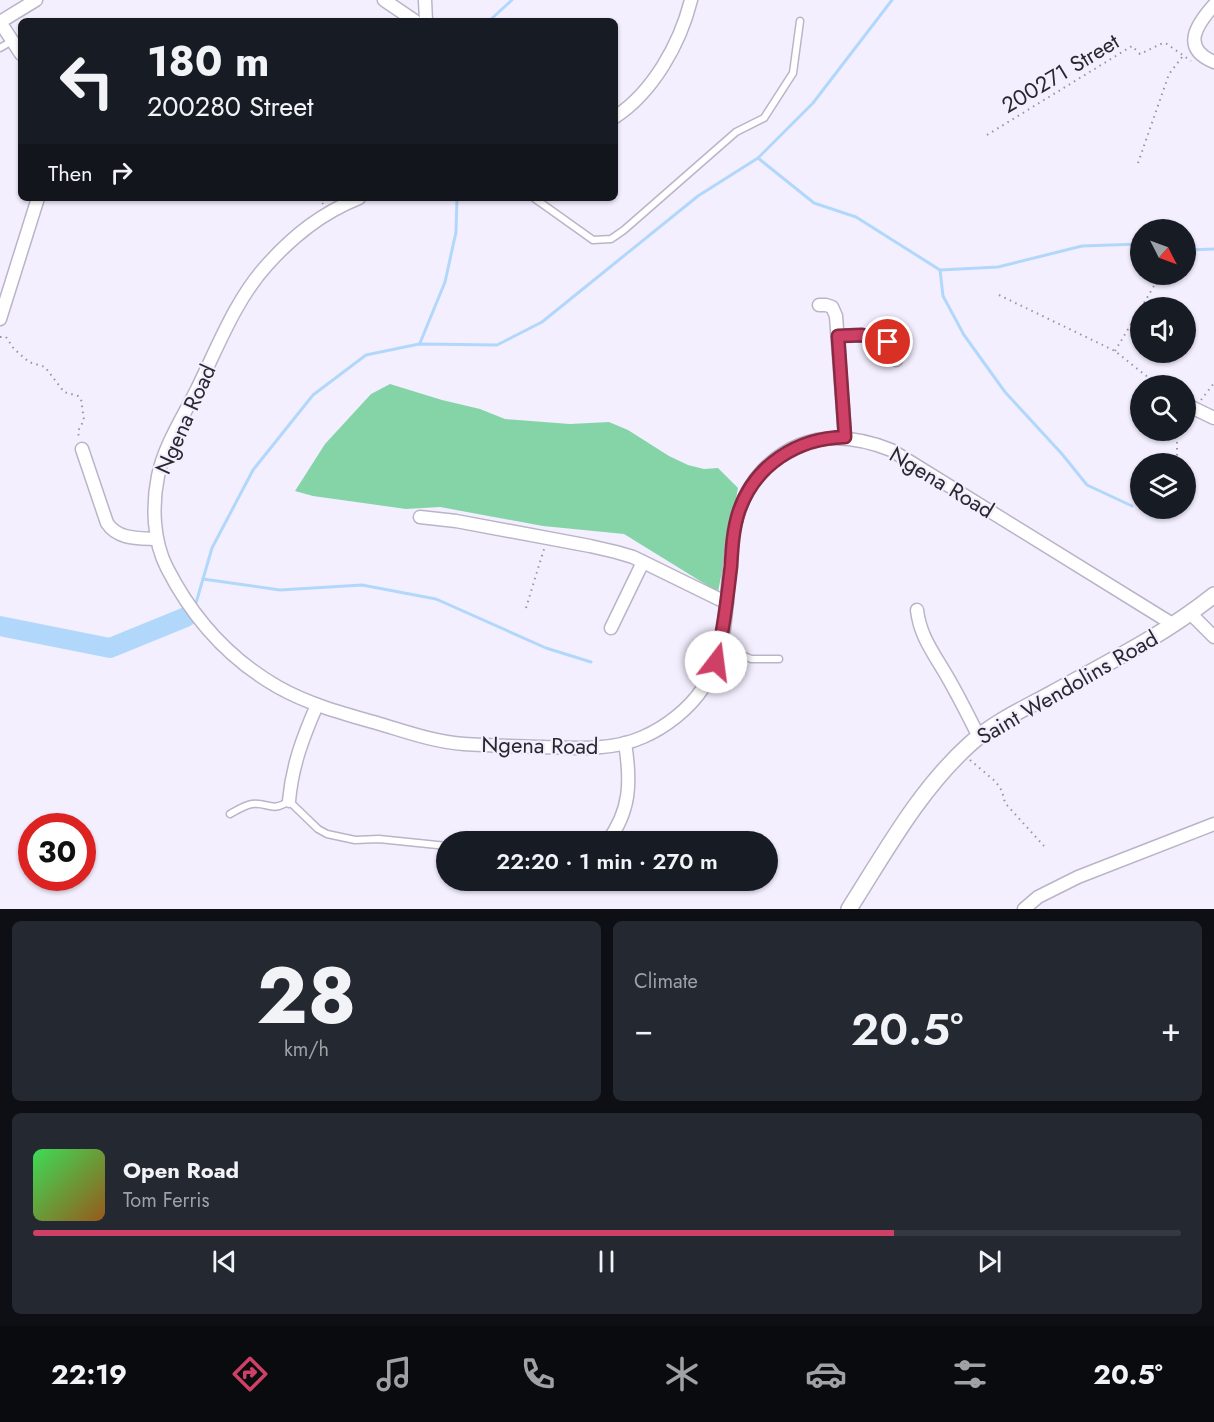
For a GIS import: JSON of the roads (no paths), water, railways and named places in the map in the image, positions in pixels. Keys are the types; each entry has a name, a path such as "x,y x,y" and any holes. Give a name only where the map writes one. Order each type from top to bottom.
{"street":[{"path":"18,49 0,22 36,0"},
{"path":"384,0 411,18"},
{"path":"426,0 426,18"},
{"path":"618,112 637,99 666,60 691,0"},
{"path":"1212,61 1196,48 1193,36 1197,25 1214,4"},
{"path":"0,319 37,201"},
{"name":"Ngena Road","path":"352,201 328,212 281,250 263,269 239,306 158,471 154,512 157,539 162,557 182,597 218,641 264,678 282,689 317,705 430,739 462,744 586,748 625,743 644,737 668,723 687,706 704,687 716,662 727,603 734,528 746,495 764,470 786,453 807,442 828,437 845,437 891,450 1174,625"},
{"path":"819,305 830,306 835,310 845,437"},
{"path":"838,336 862,335 888,342 894,348 896,360"},
{"path":"1196,410 1214,418"},
{"path":"82,449 107,524 112,530 123,535 157,539"},
{"path":"420,517 456,521 616,552 643,562 727,603"},
{"path":"610,628 643,562"},
{"name":"Saint Wendolins Road","path":"849,909 915,806 960,753 1006,718 1147,642 1191,614 1214,595"},
{"path":"916,610 919,627 929,648 979,737"},
{"path":"1191,614 1214,637"},
{"path":"289,801 296,757 317,705"},
{"path":"615,831 625,813 627,799 625,743"},
{"path":"1024,909 1038,897 1078,877 1214,824"}],"lane":[{"path":"538,201 593,240 611,239 736,132 764,118 793,73 800,21"},
{"path":"0,48 13,41"},
{"path":"721,645 751,658 779,659"},
{"path":"230,814 252,804 273,808 281,807 289,801 318,829 327,834 355,840 379,839 436,845"}],"waterway":[{"path":"492,18 512,0"},
{"path":"196,603 212,548 253,470 313,395 366,355 419,344 497,345 542,322 698,196 758,158 813,103 892,0"},
{"path":"758,158 814,203 856,217 940,270 998,267 1082,246 1130,244"},
{"path":"420,343 445,282 456,232 457,201"},
{"path":"1196,250 1214,249"},
{"path":"940,270 943,296 964,335 1005,392 1087,485 1130,505"},
{"path":"203,579 280,590 362,585 436,599 546,648 591,662"},
{"path":"0,626 110,648 186,617"}]}
